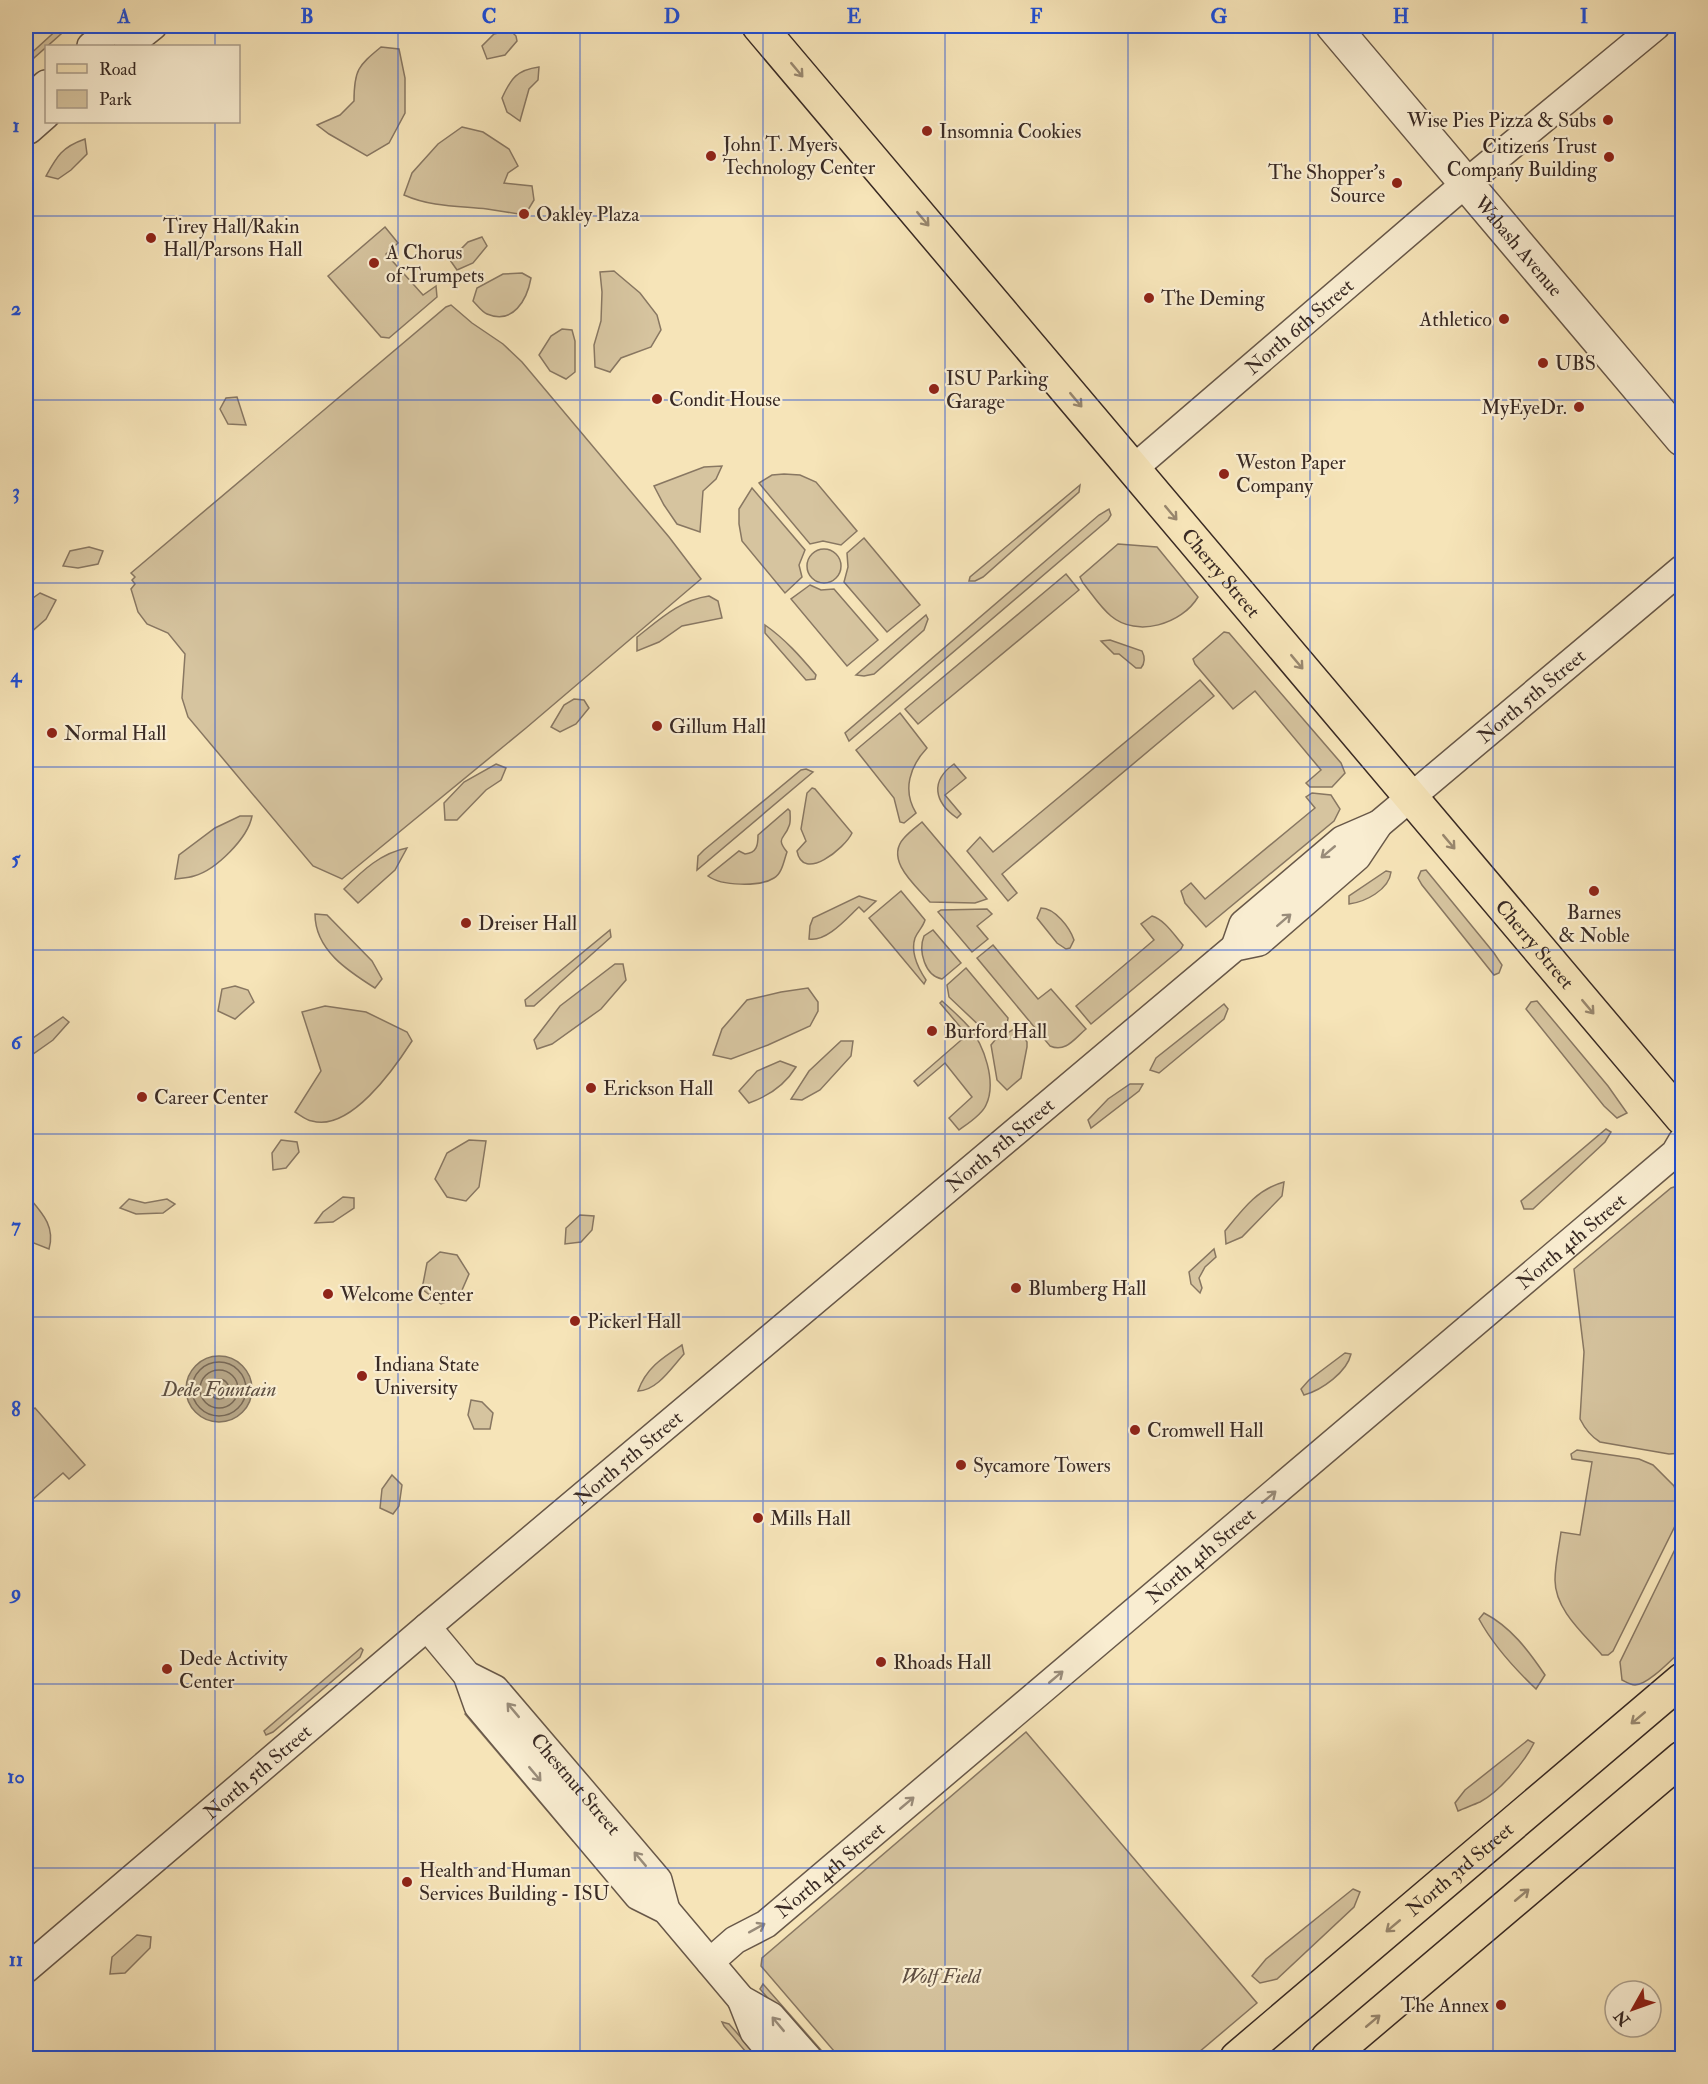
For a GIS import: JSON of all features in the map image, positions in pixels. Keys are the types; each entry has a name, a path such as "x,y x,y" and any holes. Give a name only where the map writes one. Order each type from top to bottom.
{"main road":[{"name":"Cherry Street","path":"759,26 1683,1118"},
{"name":"North 3rd Street","path":"1237,2058 1683,1680"},
{"path":"1328,2058 1683,1758"}],"street":[{"path":"92,45 116,26"},
{"path":"129,45 153,26"},
{"name":"Wabash Avenue","path":"1333,26 1683,439"},
{"name":"North 6th Street","path":"1133,469 1466,183 1656,26"},
{"path":"26,102 45,85"},
{"path":"26,131 45,116"},
{"name":"North 5th Street","path":"26,1969 427,1627 1234,947 1243,924 1342,840 1379,824 1683,569"},
{"name":"North 4th Street","path":"710,1962 735,1940 766,1924 1675,1153 1683,1141"},
{"name":"Chestnut Street","path":"427,1627 467,1676 495,1689 658,1880 666,1910 741,1999 754,2032 776,2058"},
{"name":"Chestnut Street","path":"741,1999 771,2016 808,2058"}],"green space":[{"path":"61,26 70,26 49,45 45,45 45,48 26,65 26,58"},
{"path":"510,30 516,36 517,41 505,55 487,59 482,46 494,34"},
{"path":"381,47 399,49 405,78 405,113 389,143 367,156 317,125 340,115 354,101 356,75 362,64"},
{"path":"539,67 538,80 529,89 520,121 507,112 502,98 508,85 516,76 525,70"},
{"path":"462,127 483,132 509,149 518,166 508,173 504,183 532,186 534,200 525,215 434,204 404,195 412,173 438,144"},
{"path":"85,139 87,154 71,170 58,179 46,176 61,153 71,145"},
{"path":"385,227 398,243 386,254 423,295 436,286 437,297 389,338 381,337 328,276"},
{"path":"482,237 487,246 473,263 457,270 450,260 468,242"},
{"path":"614,271 640,293 657,315 661,330 651,347 621,358 610,372 595,367 594,345 601,321 600,272"},
{"path":"522,273 531,278 529,286 522,302 511,313 496,317 481,310 473,301 477,288 503,274"},
{"path":"451,305 472,323 503,344 522,362 669,537 701,579 526,728 342,879 313,866 188,717 182,698 185,654 168,633 147,624 138,612 131,589 135,584 132,580 135,577 131,573"},
{"path":"562,329 572,330 575,341 575,372 566,379 550,371 539,355 551,336"},
{"path":"237,397 246,425 228,424 220,409 226,398"},
{"path":"722,466 716,479 703,491 700,532 677,524 654,486 704,467"},
{"path":"772,475 800,475 816,482 857,531 841,545 823,541 810,544 759,483"},
{"path":"1080,485 1079,492 983,577 969,581 970,577"},
{"path":"752,488 805,550 799,565 802,577 785,593 742,541 739,509"},
{"path":"1109,509 1111,515 1108,520 849,741 845,733 1099,515"},
{"path":"864,538 920,605 887,632 844,582 848,567 847,553"},
{"path":"1118,544 1157,547 1198,597 1181,614 1158,625 1133,626 1122,623 1111,616 1103,609 1080,577"},
{"path":"89,547 103,551 98,564 78,568 63,566 70,551"},
{"path":"824,549 836,554 841,566 836,578 824,583 812,578 807,566 812,554"},
{"path":"1066,574 1079,590 918,724 905,709"},
{"path":"810,585 821,590 834,589 878,640 847,666 791,599"},
{"path":"40,593 56,600 46,619 30,633 26,631 26,603"},
{"path":"709,596 718,601 722,618 682,626 659,642 637,651 637,637 653,624 679,606"},
{"path":"926,615 928,619 924,630 874,674 856,675"},
{"path":"765,625 798,655 816,675 815,679 806,680 765,633"},
{"path":"1224,632 1229,633 1341,763 1345,773 1332,787 1310,787 1306,783 1321,770 1255,691 1233,709 1195,664 1193,659"},
{"path":"1110,640 1142,651 1144,660 1141,668 1136,668 1119,654 1114,654 1101,641"},
{"path":"1200,680 1214,696 1002,874 1017,893 1008,901 967,851 980,837 993,852"},
{"path":"574,699 584,700 589,708 576,724 560,732 551,727 564,705"},
{"path":"900,713 927,748 912,770 910,779 909,796 916,813 904,823 900,822 894,798 856,750"},
{"path":"496,764 506,768 501,780 486,790 457,820 445,820 444,803 464,782"},
{"path":"954,764 966,778 945,795 961,814 957,818 943,805 938,791 941,777"},
{"path":"806,769 813,772 697,870 698,856 704,850 801,770"},
{"path":"812,788 852,833 833,854 824,860 807,864 801,860 797,851 806,841 801,829 807,793"},
{"path":"1312,793 1331,795 1340,809 1334,821 1206,927 1185,903 1181,891 1191,883 1205,899 1315,808 1306,797"},
{"path":"788,809 790,824 781,841 787,852 777,876 760,883 741,884 722,882 708,876 739,851 745,854 754,850 758,835"},
{"path":"240,816 252,816 244,834 230,852 203,873 175,879 179,855 215,828"},
{"path":"922,822 987,899 975,903 930,902 910,881 900,864 899,846 906,836"},
{"path":"407,848 395,870 358,903 344,889 365,869 381,858"},
{"path":"1426,870 1494,953 1502,965 1499,973 1494,975 1422,885 1418,878 1421,871"},
{"path":"1386,871 1391,872 1381,890 1369,898 1349,904 1349,896"},
{"path":"901,891 925,920 915,938 913,949 926,980 924,984 869,918"},
{"path":"859,896 876,901 864,912 859,907 843,923 823,937 809,939 813,918"},
{"path":"1041,908 1052,911 1069,930 1074,940 1070,948 1066,949 1057,943 1037,918"},
{"path":"987,909 992,914 977,926 988,939 972,952 938,912 941,910"},
{"path":"315,914 327,915 372,961 382,979 375,988 344,967 327,949 316,927"},
{"path":"1152,916 1169,928 1183,945 1181,949 1091,1024 1076,1006 1154,940 1141,924"},
{"path":"610,930 611,937 534,1006 526,1006 525,1000"},
{"path":"933,930 961,963 942,979 931,973 924,962 922,942 924,936"},
{"path":"993,945 1038,999 1051,989 1086,1029 1066,1046 1056,1048 1050,1046 977,958"},
{"path":"615,964 623,964 626,980 601,1009 552,1044 537,1049 534,1040 560,1006"},
{"path":"966,968 1008,1018 1007,1025 996,1032 985,1031 949,997 947,985"},
{"path":"235,986 248,990 254,1002 235,1019 218,1011 222,989"},
{"path":"808,988 818,1002 818,1011 810,1026 731,1059 713,1055 722,1029 747,1000"},
{"path":"942,1001 963,1020 980,1044 989,1075 989,1096 984,1109 959,1130 949,1118 972,1097 945,1063 918,1086 914,1081 967,1035 940,1003"},
{"path":"1537,1001 1608,1086 1627,1113 1617,1118 1604,1106 1526,1009 1531,1002"},
{"path":"1224,1004 1228,1009 1224,1019 1159,1073 1150,1070 1156,1058"},
{"path":"325,1006 366,1012 407,1032 412,1041 370,1096 341,1117 326,1122 305,1119 295,1112 321,1071 302,1012"},
{"path":"63,1017 69,1022 53,1040 26,1059 26,1043"},
{"path":"1014,1029 1020,1031 1027,1042 1027,1047 1021,1078 1007,1090 997,1080 991,1045 995,1040"},
{"path":"841,1041 853,1041 851,1056 820,1090 802,1100 791,1099 809,1071"},
{"path":"780,1061 796,1067 776,1089 749,1103 739,1091 757,1071"},
{"path":"1130,1084 1143,1084 1139,1091 1091,1128 1088,1120 1108,1099"},
{"path":"1606,1129 1611,1132 1605,1142 1533,1209 1524,1209 1521,1201"},
{"path":"281,1140 297,1142 299,1152 286,1168 273,1170 272,1153"},
{"path":"469,1140 486,1141 479,1187 466,1201 447,1197 435,1179 447,1153"},
{"path":"1284,1182 1282,1196 1242,1237 1226,1244 1225,1231 1244,1208 1258,1195"},
{"path":"1682,1185 1682,1453 1669,1454 1600,1442 1588,1432 1580,1419 1584,1352 1574,1269 1671,1188"},
{"path":"26,1194 48,1226 51,1240 49,1249 31,1242 26,1235"},
{"path":"343,1197 354,1198 354,1208 333,1222 315,1223 323,1212"},
{"path":"129,1199 145,1203 167,1199 175,1204 163,1213 136,1214 120,1208"},
{"path":"580,1215 594,1216 592,1230 581,1242 565,1244 566,1228"},
{"path":"1214,1249 1216,1257 1205,1267 1199,1278 1202,1288 1200,1293 1191,1284 1189,1272"},
{"path":"440,1252 457,1255 469,1274 459,1297 441,1304 422,1289 427,1263"},
{"path":"682,1345 684,1354 664,1377 652,1387 638,1391 650,1370 661,1359"},
{"path":"1345,1353 1351,1354 1349,1361 1339,1374 1326,1385 1304,1395 1301,1389 1309,1380"},
{"path":"471,1400 482,1402 493,1413 490,1429 474,1429 468,1415"},
{"path":"35,1408 85,1465 69,1479 63,1473 26,1505 26,1415"},
{"path":"1577,1450 1639,1459 1653,1465 1674,1486 1678,1497 1677,1522 1613,1651 1608,1655 1602,1655 1572,1621 1556,1591 1556,1568 1561,1532 1580,1535 1592,1462 1572,1459 1571,1454"},
{"path":"392,1475 402,1485 399,1506 393,1514 380,1508 382,1489"},
{"path":"1682,1535 1682,1650 1646,1681 1635,1685 1630,1684 1622,1680 1620,1662"},
{"path":"1484,1613 1511,1632 1545,1675 1536,1689 1512,1665 1491,1638 1479,1619"},
{"path":"361,1648 363,1650 360,1657 273,1732 266,1735 264,1731"},
{"path":"468,1711 576,1839 573,1841 465,1714"},
{"name":"Wolf Field","path":"1026,1732 1257,2003 1192,2058 840,2058 761,1966 762,1958"},
{"path":"1528,1740 1534,1743 1530,1751 1503,1784 1480,1802 1458,1811 1455,1803 1465,1790"},
{"path":"1353,1889 1360,1892 1354,1907 1277,1979 1260,1983 1252,1976 1266,1959"},
{"path":"137,1935 151,1937 150,1948 125,1973 110,1974 112,1957"},
{"path":"763,1984 828,2058 820,2058 760,1989"},
{"path":"722,2022 729,2024 759,2058 751,2058"}],"water":[{"name":"Dede Fountain","path":"219,1356 231,1359 242,1366 249,1377 252,1389 249,1401 242,1412 231,1419 219,1422 207,1419 196,1412 189,1401 186,1389 189,1377 196,1366 207,1359"}],"place":[{"name":"Wise Pies Pizza & Subs","path":"1608,120"},
{"name":"Insomnia Cookies","path":"927,131"},
{"name":"John T. Myers Technology Center","path":"711,156"},
{"name":"Citizens Trust Company Building","path":"1609,157"},
{"name":"The Shopper’s Source","path":"1397,183"},
{"name":"Oakley Plaza","path":"524,214"},
{"name":"Tirey Hall/Rakin Hall/Parsons Hall","path":"151,238"},
{"name":"A Chorus of Trumpets","path":"374,263"},
{"name":"The Deming","path":"1149,298"},
{"name":"Athletico","path":"1504,319"},
{"name":"UBS","path":"1543,363"},
{"name":"ISU Parking Garage","path":"934,389"},
{"name":"Condit House","path":"657,399"},
{"name":"MyEyeDr.","path":"1579,407"},
{"name":"Weston Paper Company","path":"1224,474"},
{"name":"Gillum Hall","path":"657,726"},
{"name":"Normal Hall","path":"52,733"},
{"name":"Barnes & Noble","path":"1594,891"},
{"name":"Dreiser Hall","path":"466,923"},
{"name":"Burford Hall","path":"932,1031"},
{"name":"Erickson Hall","path":"591,1088"},
{"name":"Career Center","path":"142,1097"},
{"name":"Blumberg Hall","path":"1016,1288"},
{"name":"Welcome Center","path":"328,1294"},
{"name":"Pickerl Hall","path":"575,1321"},
{"name":"Indiana State University","path":"362,1376"},
{"name":"Cromwell Hall","path":"1135,1430"},
{"name":"Sycamore Towers","path":"961,1465"},
{"name":"Mills Hall","path":"758,1518"},
{"name":"Rhoads Hall","path":"881,1662"},
{"name":"Dede Activity Center","path":"167,1669"},
{"name":"Health and Human Services Building - ISU","path":"407,1882"},
{"name":"The Annex","path":"1501,2005"}]}
